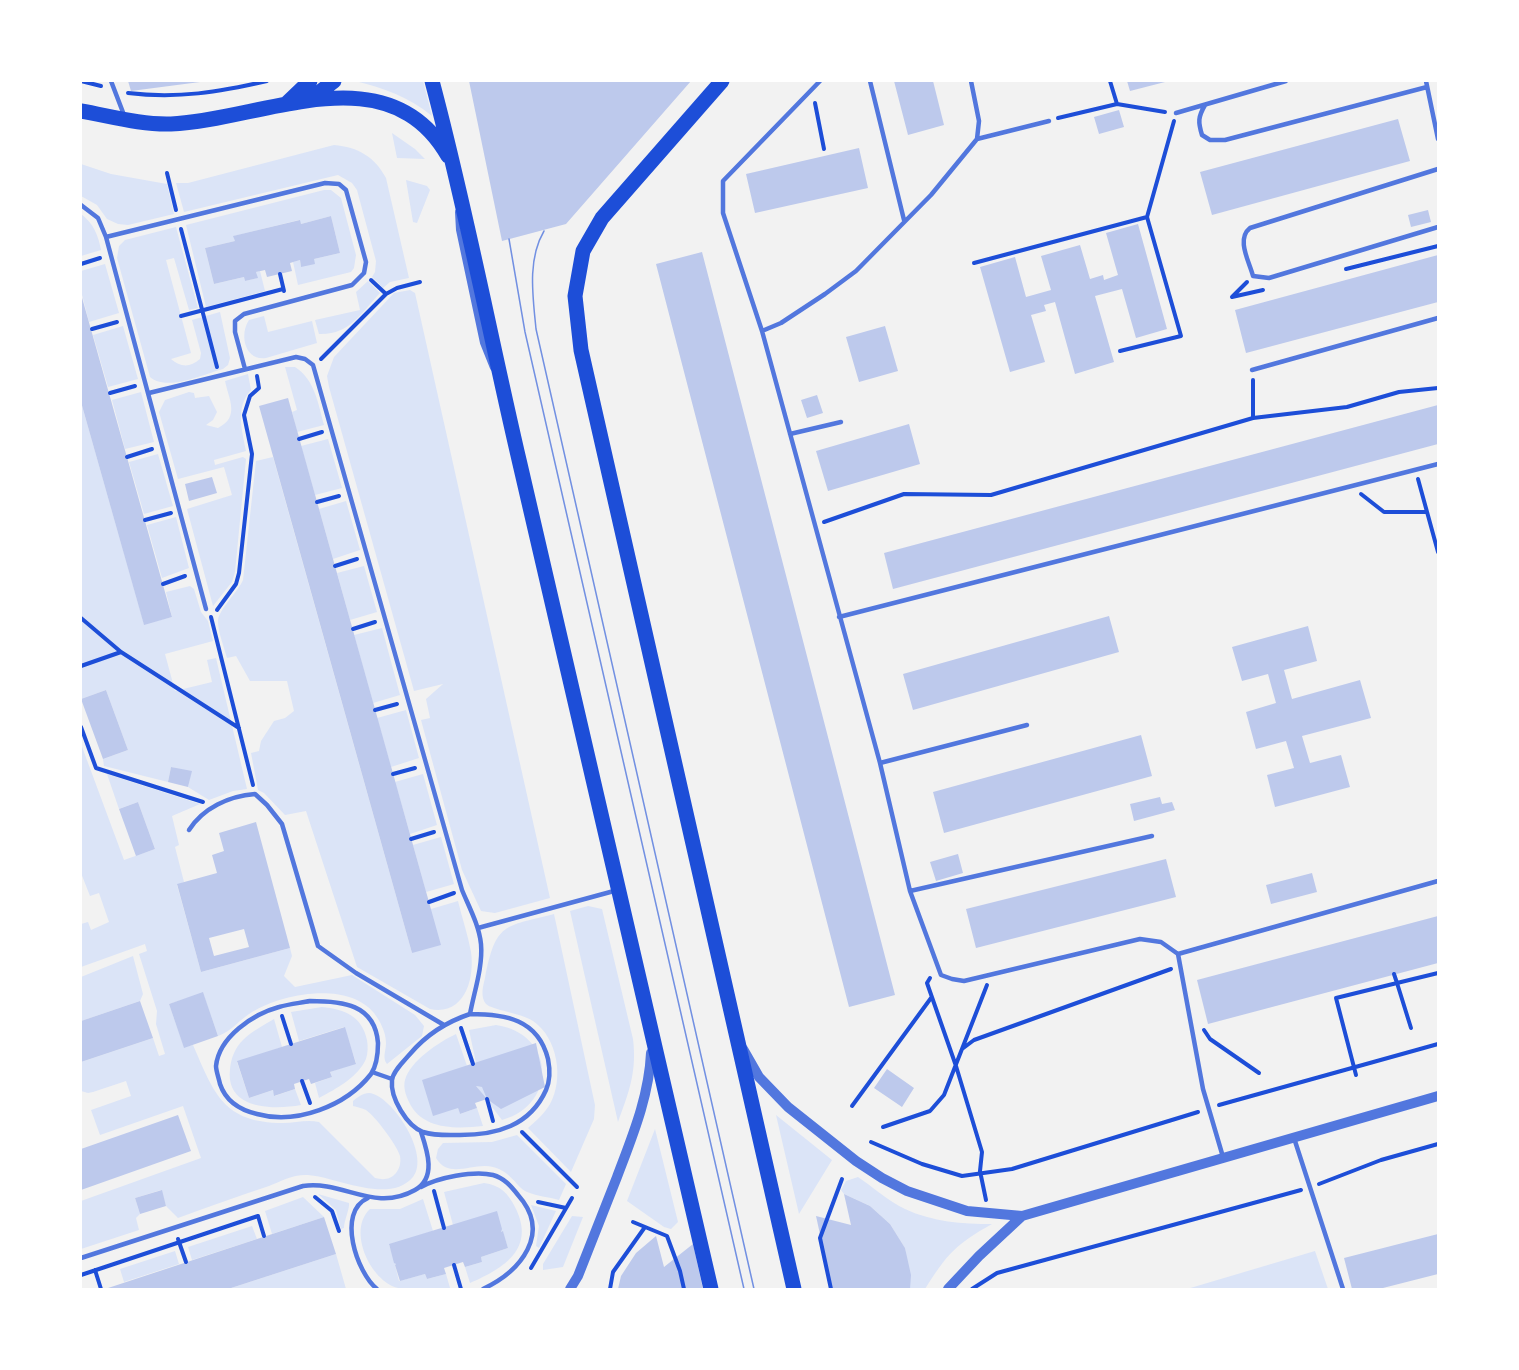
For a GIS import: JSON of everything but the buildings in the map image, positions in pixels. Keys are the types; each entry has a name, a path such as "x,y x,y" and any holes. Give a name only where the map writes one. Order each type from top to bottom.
{"main road":[{"path":"287,103 310,81"},
{"path":"309,99 334,81"},
{"path":"432,81 457,174 501,382 651,1041 711,1289"},
{"path":"722,81 602,218 583,250 575,296 582,350 794,1289"},
{"path":"81,110 120,119 169,124 200,121 309,99 355,98 388,105 415,117 430,130 457,174"}],"street":[{"path":"735,1035 759,1077 788,1107 856,1161 882,1178 907,1191 967,1211 1022,1216 1438,1096"},
{"path":"570,1289 578,1276 632,1138 650,1074 651,1041"},
{"path":"948,1289 1022,1216"}],"lane":[{"path":"111,81 120,119"},
{"path":"820,81 723,181 723,213 762,331 880,763 910,891 938,968 941,975 964,981 1140,939 1161,942 1178,954 1203,1089 1223,1158"},
{"path":"870,81 904,220"},
{"path":"762,331 781,323 856,271 931,195 977,139 979,121 972,81"},
{"path":"1176,113 1286,81"},
{"path":"1426,81 1438,140"},
{"path":"1205,105 1199,115 1198,123 1202,135 1210,140 1225,140 1427,87"},
{"path":"977,139 1049,121"},
{"path":"1438,169 1250,228 1245,232 1243,239 1253,276 1269,278 1438,227"},
{"path":"106,237 325,183 339,184 346,190 366,262 364,273 352,285 244,314 235,321 235,332 245,369"},
{"path":"81,205 98,218 106,237 206,609"},
{"path":"1252,370 1438,318"},
{"path":"149,393 296,357 305,359 313,365 462,890 478,928 481,945 479,968 470,1014"},
{"path":"790,434 841,422"},
{"path":"839,617 1438,464"},
{"path":"880,763 1027,725"},
{"path":"189,830 197,818 215,806 243,795 255,794 282,824 318,946 356,973 444,1025"},
{"path":"910,891 1152,836"},
{"path":"1178,954 1438,881"},
{"path":"478,928 617,890"},
{"path":"310,1001 335,1001 353,1005 369,1018 377,1033 378,1054 372,1072 344,1097 326,1108 313,1112 283,1117 242,1110 230,1101 221,1086 216,1067 223,1046 257,1016 280,1006 310,1001"},
{"path":"421,1132 451,1135 488,1134 515,1125 532,1113 543,1098 549,1084 546,1050 537,1035 527,1026 511,1018 496,1014 470,1014 444,1025 400,1065 392,1079 394,1093 400,1110 421,1132 427,1151 429,1170 421,1187"},
{"path":"372,1072 392,1079"},
{"path":"1294,1138 1342,1289"},
{"path":"81,1258 303,1186 328,1188 368,1198 391,1199 407,1195 431,1181 469,1175 493,1175 507,1182 522,1199 534,1230 529,1249 511,1270 483,1289"},
{"path":"368,1198 360,1202 355,1210 351,1235 365,1277 377,1289"}],"path":[{"path":"81,81 114,90 152,96 188,96 267,81"},
{"path":"1110,81 1117,104"},
{"path":"812,90 824,149"},
{"path":"1049,121 1117,104 1176,113"},
{"path":"1120,351 1181,336 1147,217 1170,135"},
{"path":"167,173 219,376"},
{"path":"974,263 1147,217"},
{"path":"81,264 111,255"},
{"path":"364,273 386,294"},
{"path":"280,274 286,302"},
{"path":"313,365 324,357 386,294 397,288 420,282"},
{"path":"181,316 284,289"},
{"path":"92,329 128,318"},
{"path":"212,618 236,585 239,573 252,454 244,415 250,396 259,388 255,367"},
{"path":"1252,370 1253,418"},
{"path":"110,393 146,384"},
{"path":"814,525 904,494 991,495 1253,418 1347,407 1399,392 1438,388"},
{"path":"299,439 332,429"},
{"path":"127,457 163,446"},
{"path":"1416,469 1438,552"},
{"path":"1352,486 1384,512 1427,512"},
{"path":"317,502 350,492"},
{"path":"146,520 180,510"},
{"path":"335,566 368,556"},
{"path":"163,584 196,573"},
{"path":"206,609 212,618 255,794"},
{"path":"81,618 121,652 239,728"},
{"path":"353,629 386,619"},
{"path":"81,666 121,652"},
{"path":"375,710 408,700"},
{"path":"81,727 96,768 215,806"},
{"path":"393,774 426,764"},
{"path":"411,839 445,829"},
{"path":"429,902 462,890"},
{"path":"962,1049 975,1040 1180,966"},
{"path":"938,968 927,983 956,1066 982,1152 981,1173 988,1213"},
{"path":"1336,998 1438,973"},
{"path":"883,1127 930,1111 944,1095 991,974"},
{"path":"1394,974 1411,1028"},
{"path":"1334,990 1356,1075"},
{"path":"852,1106 932,998"},
{"path":"280,1006 291,1044"},
{"path":"457,1018 473,1064"},
{"path":"1199,1022 1210,1039 1259,1072"},
{"path":"871,1142 922,1164 962,1176 1012,1169 1209,1108 1438,1044"},
{"path":"302,1081 313,1112"},
{"path":"487,1099 497,1132"},
{"path":"515,1125 577,1187"},
{"path":"972,1289 997,1273 1310,1187 1381,1160 1438,1144"},
{"path":"831,1289 820,1238 842,1179"},
{"path":"431,1181 444,1228"},
{"path":"303,1186 332,1211 342,1241"},
{"path":"522,1199 566,1208"},
{"path":"252,1202 264,1236"},
{"path":"81,1275 258,1216"},
{"path":"633,1222 667,1236 684,1289"},
{"path":"174,1227 186,1262"},
{"path":"610,1289 613,1272 645,1227"},
{"path":"90,1255 101,1289"},
{"path":"454,1265 461,1289"}],"shaded area":[{"path":"355,81 423,81 432,116 396,94"},
{"path":"392,133 415,149 425,159 397,158"},
{"path":"334,145 351,148 365,154 377,164 386,178 409,278 390,282 383,288 372,277 376,261 357,190 352,183 338,175 184,212 176,183 188,183"},
{"path":"81,164 111,174 167,184 174,214 128,225 107,219 97,205 81,196"},
{"path":"406,180 427,186 430,190 417,223 413,222"},
{"path":"331,190 341,198 356,255 351,272 298,285 293,262 300,260 301,267 314,259 340,253 331,216 301,224 299,220 234,236 235,241 205,248 214,284 244,277 245,281 257,278 256,272 260,271 265,291 206,307 186,225"},
{"path":"81,214 95,230 101,250 81,256"},
{"path":"176,227 198,308 189,310 174,258 166,260 191,353 171,359 178,364 185,365 193,364 200,359 201,353 192,320 220,312 230,358 228,365 223,369 186,380 166,383 150,377 117,258 119,246 125,240"},
{"path":"105,264 119,313 89,322 81,291 81,271"},
{"path":"368,281 380,293 361,315 339,331 319,334 315,320 360,310 356,292"},
{"path":"410,290 415,293 550,898 495,913 481,911 462,870 421,720 430,718 426,699 443,684 414,691 327,376 334,357 394,293"},
{"path":"264,316 268,332 312,321 317,343 266,358 253,355 246,346 244,333 249,320"},
{"path":"123,326 138,379 108,387 93,335"},
{"path":"285,367 295,367 307,378 315,393 324,425 297,432 292,412 297,410"},
{"path":"248,374 251,390 241,411 246,451 214,460 215,465 243,457 246,459 235,572 232,582 213,606 187,509 232,495 224,467 178,479 159,412 165,400 189,392 194,393 195,398 209,396 217,412 213,420 206,425 218,428 225,424 231,413 225,381"},
{"path":"141,392 154,442 125,449 112,400"},
{"path":"81,402 144,624 172,617 166,592 190,586 194,589 201,612 208,621 213,641 165,654 175,691 212,682 207,660 216,658 247,789 233,791 209,800 188,787 191,772 171,767 168,782 104,766 103,759 128,750 106,690 81,699"},
{"path":"328,439 342,488 315,495 301,446"},
{"path":"158,454 173,506 144,514 129,462"},
{"path":"273,457 412,953 431,909 458,901 470,946 471,974 465,994 451,1007 442,1010 430,1009 357,967 306,811 285,815 264,793 258,790 251,753 259,751 261,741 274,721 285,718 294,711 287,681 250,681 236,656 227,658 218,621 221,612 243,580 256,461"},
{"path":"346,501 360,550 333,559 319,509"},
{"path":"176,517 189,568 162,578 147,525"},
{"path":"364,566 377,612 350,620 337,573"},
{"path":"382,628 400,695 373,703 354,635"},
{"path":"406,710 419,758 391,767 377,718"},
{"path":"81,744 124,860 155,849 138,802 119,809 107,774 200,804 172,816 179,845 175,847 184,882 177,885 201,972 290,948 292,956 284,976 295,987 352,975 415,1015 424,1026 422,1036 387,1064 384,1057 385,1035 374,1013 363,1003 348,997 315,993 280,1000 252,1012 227,1032 218,1036 203,993 169,1004 184,1047 193,1045 207,1077 223,1102 247,1118 263,1122 319,1122 375,1178 381,1179 389,1178 396,1173 400,1165 400,1156 395,1145 370,1113 353,1106 353,1101 363,1094 378,1096 398,1115 413,1141 417,1155 417,1167 413,1177 403,1185 391,1189 377,1189 308,1175 298,1176 178,1218 166,1206 161,1190 135,1198 140,1214 136,1218 139,1230 81,1249 81,1201 201,1158 183,1106 100,1135 91,1110 131,1096 126,1081 93,1092 81,1091 81,1062 153,1038 159,1056 165,1054 156,1024 157,1011 139,954 147,951 145,944 81,967 81,924 88,922 91,930 109,922 99,893 90,896 81,873"},
{"path":"423,774 437,825 410,834 395,782"},
{"path":"441,837 454,884 426,892 413,845"},
{"path":"588,906 602,909 633,1039 633,1072 618,1122 570,911"},
{"path":"554,914 595,1105 594,1119 571,1172 528,1128 546,1111 554,1094 557,1071 553,1048 541,1028 533,1021 489,1006 484,1001 483,995 483,984 489,960 498,937 513,925"},
{"path":"133,956 143,994 140,1001 81,1021 81,977"},
{"path":"322,1007 351,1015 365,1032 368,1050 366,1059 352,1077 319,1098 315,1083 332,1077 330,1072 356,1063 344,1027 299,1041 291,1012"},
{"path":"274,1019 282,1047 237,1062 249,1098 273,1090 275,1096 295,1089 301,1105 265,1107 253,1104 243,1100 235,1093 231,1083 230,1069 238,1046 250,1034"},
{"path":"496,1025 515,1031 529,1041 538,1054 542,1070 540,1085 533,1100 520,1112 502,1120 476,1086 485,1087 478,1072 469,1030"},
{"path":"456,1034 467,1066 458,1108 460,1114 477,1108 483,1126 451,1127 431,1123 415,1111 406,1094 405,1080 413,1066 434,1047"},
{"path":"776,1115 832,1160 799,1214"},
{"path":"655,1129 678,1222 671,1229 664,1227 627,1201"},
{"path":"517,1135 566,1184 559,1200 527,1192 499,1169 485,1166 448,1168 436,1158 438,1149 443,1143 492,1142"},
{"path":"858,1177 893,1202 926,1217 992,1224 953,1251 925,1289 910,1289 905,1248 890,1224 870,1206 844,1194 841,1190 846,1181"},
{"path":"484,1183 503,1190 509,1198 521,1221 522,1234 514,1255 495,1271 470,1283 465,1267 482,1262 481,1257 508,1248 503,1232 453,1225 444,1192"},
{"path":"318,1194 349,1203 344,1228 341,1229 336,1210"},
{"path":"303,1197 324,1217 272,1234 265,1211"},
{"path":"423,1199 433,1231 389,1245 399,1281 425,1274 427,1279 446,1274 450,1288 403,1289 388,1283 371,1265 361,1241 363,1218 370,1209 400,1209"},
{"path":"531,1205 556,1211 539,1248 536,1246 539,1226"},
{"path":"572,1216 583,1217 563,1267 543,1270 543,1264"},
{"path":"252,1226 257,1239 192,1260 188,1247"},
{"path":"175,1251 179,1264 124,1282 120,1269"},
{"path":"1315,1251 1328,1289 1187,1289"},
{"path":"336,1254 346,1289 228,1289"}],"tram line":[{"path":"544,231 533,266 536,329 754,1289"},
{"path":"509,239 525,332 744,1289"}]}
